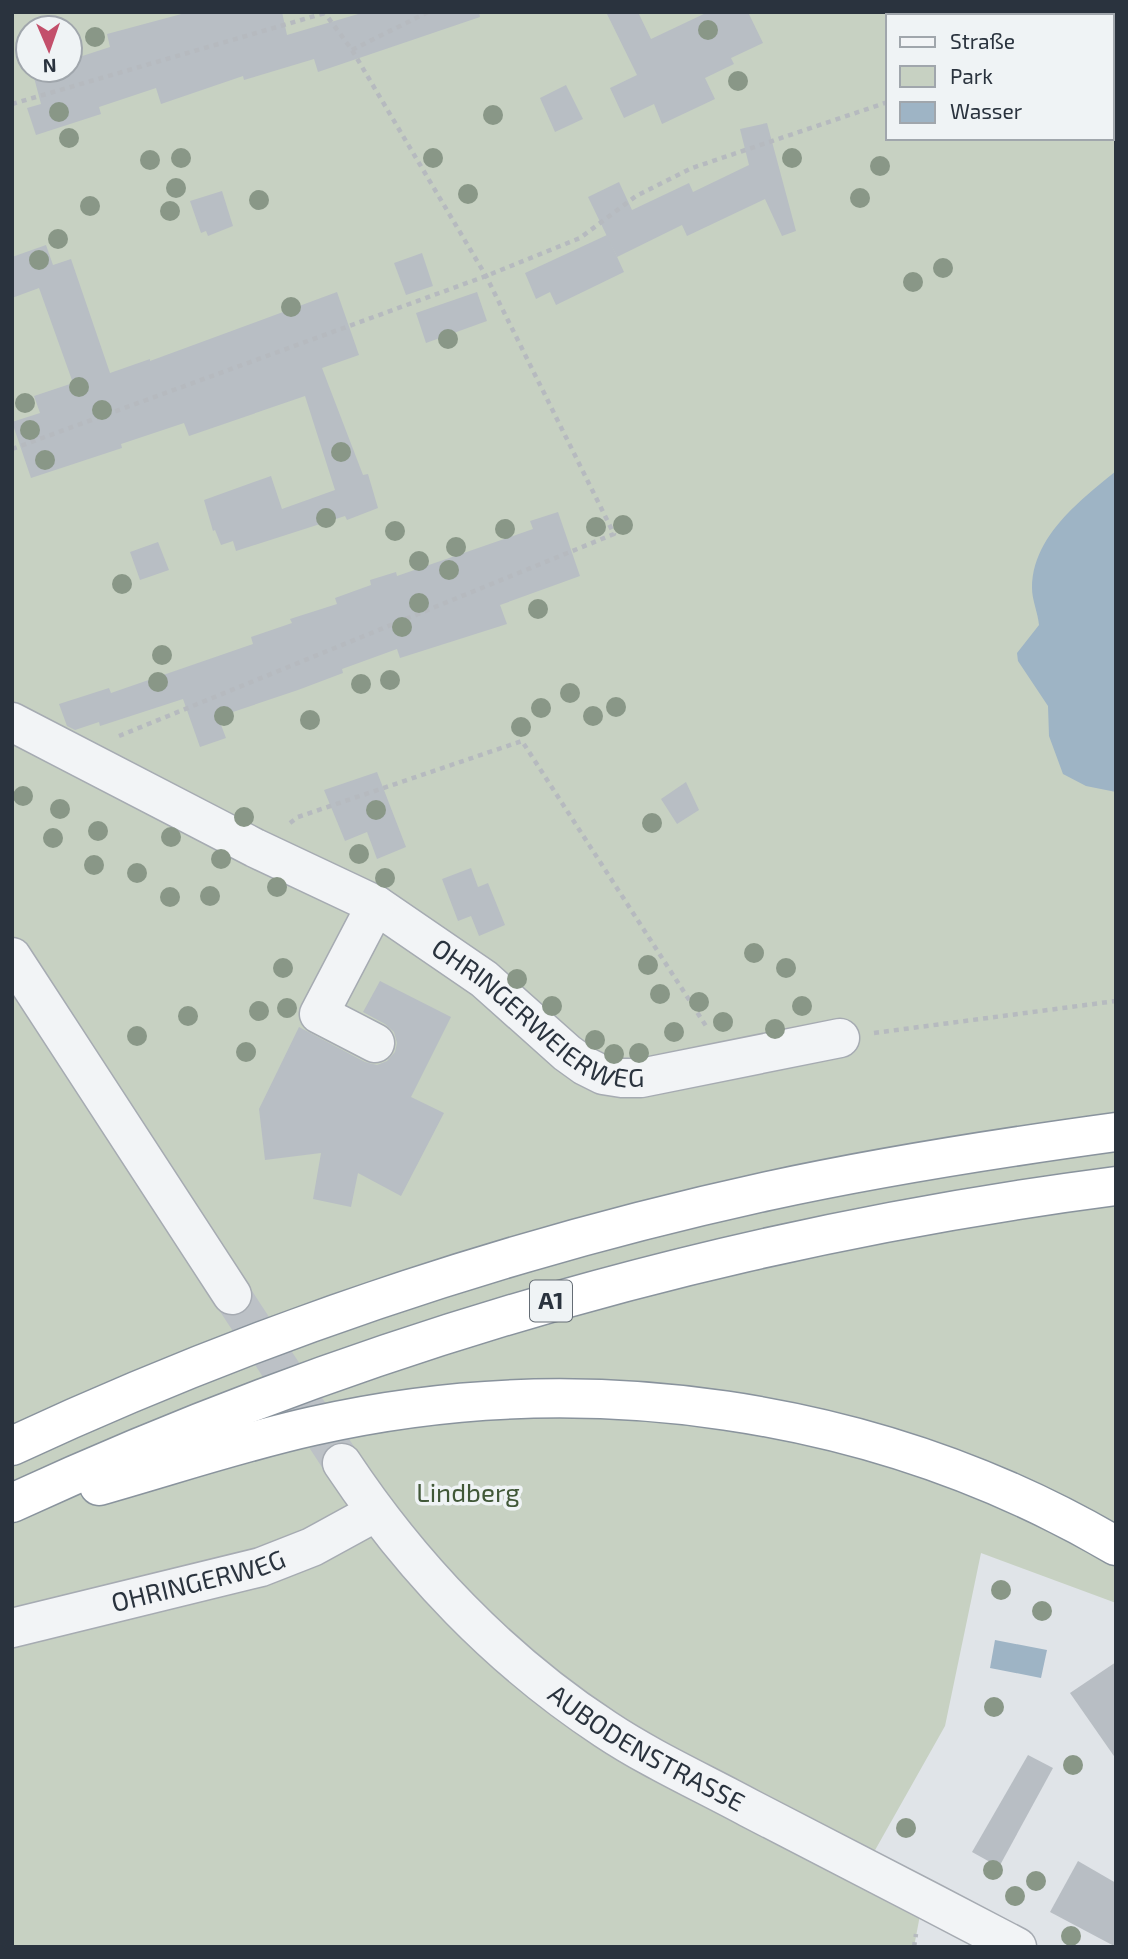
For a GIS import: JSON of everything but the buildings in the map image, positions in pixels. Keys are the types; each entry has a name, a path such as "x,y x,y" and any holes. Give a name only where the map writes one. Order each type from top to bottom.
{"highway":[{"name":"A1","path":"12,1446 115,1401 299,1328 458,1274 580,1238 670,1214 862,1172 1116,1132"},
{"name":"A1","path":"12,1503 136,1448 317,1376 422,1340 579,1293 778,1243 872,1224 979,1205 1116,1186"},
{"path":"12,1509 314,1426 435,1407 489,1402 593,1399 729,1410 873,1441 1015,1493 1116,1546"}],"street":[{"name":"OHRINGERWEIERWEG","path":"12,722 73,756 255,848 376,905 484,979 567,1053 584,1066 603,1075 642,1078 840,1038"},
{"path":"375,1043 319,1014 376,905"},
{"path":"12,957 232,1295"},
{"name":"AUBODENSTRASSE","path":"342,1463 376,1512 447,1595 488,1637 542,1683 604,1728 1017,1947"},
{"name":"OHRINGERWEG","path":"12,1628 261,1567 304,1551 376,1512"}],"path":[{"path":"352,50 428,12"},
{"path":"12,104 325,13 352,50 486,276 614,534 73,756"},
{"path":"12,449 486,276 580,238 636,195 692,168 886,103"},
{"path":"255,848 298,817 522,741 712,1036 723,1061"},
{"path":"840,1038 1116,1000"}],"green space":[{"name":"Lindberg","path":"12,12 1116,12 1116,1603 981,1553 945,1726 865,1868 923,1899 914,1947 12,1947"}],"water":[{"path":"1116,471 1116,792 1086,786 1063,774 1049,736 1048,706 1018,661 1017,653 1039,625 1032,588 1040,552 1060,521"},
{"path":"995,1640 1047,1650 1041,1678 990,1668"}],"tunnel":[{"path":"232,1295 342,1463"}]}
